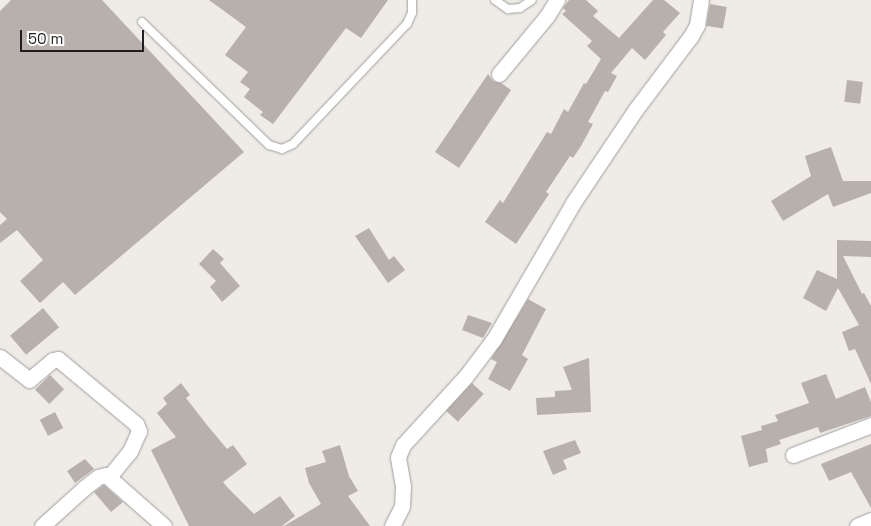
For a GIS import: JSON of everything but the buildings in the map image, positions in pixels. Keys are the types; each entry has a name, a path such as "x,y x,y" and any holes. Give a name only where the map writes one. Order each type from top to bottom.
{"street":[{"path":"499,74 547,16 557,0"},
{"path":"392,526 402,506 403,486 398,457 403,444 457,386 485,352 573,203 636,109 691,36 697,25 701,0"},
{"path":"0,357 29,380 53,360 58,359 136,424 139,431 134,444 109,477"},
{"path":"793,455 871,425"},
{"path":"42,526 94,480 102,476 109,477 164,526"},
{"path":"857,526 871,520"}],"lane":[{"path":"142,22 269,145 282,149 293,144 407,24 412,13 412,0"},
{"path":"494,0 508,9 520,8 532,0"}]}
